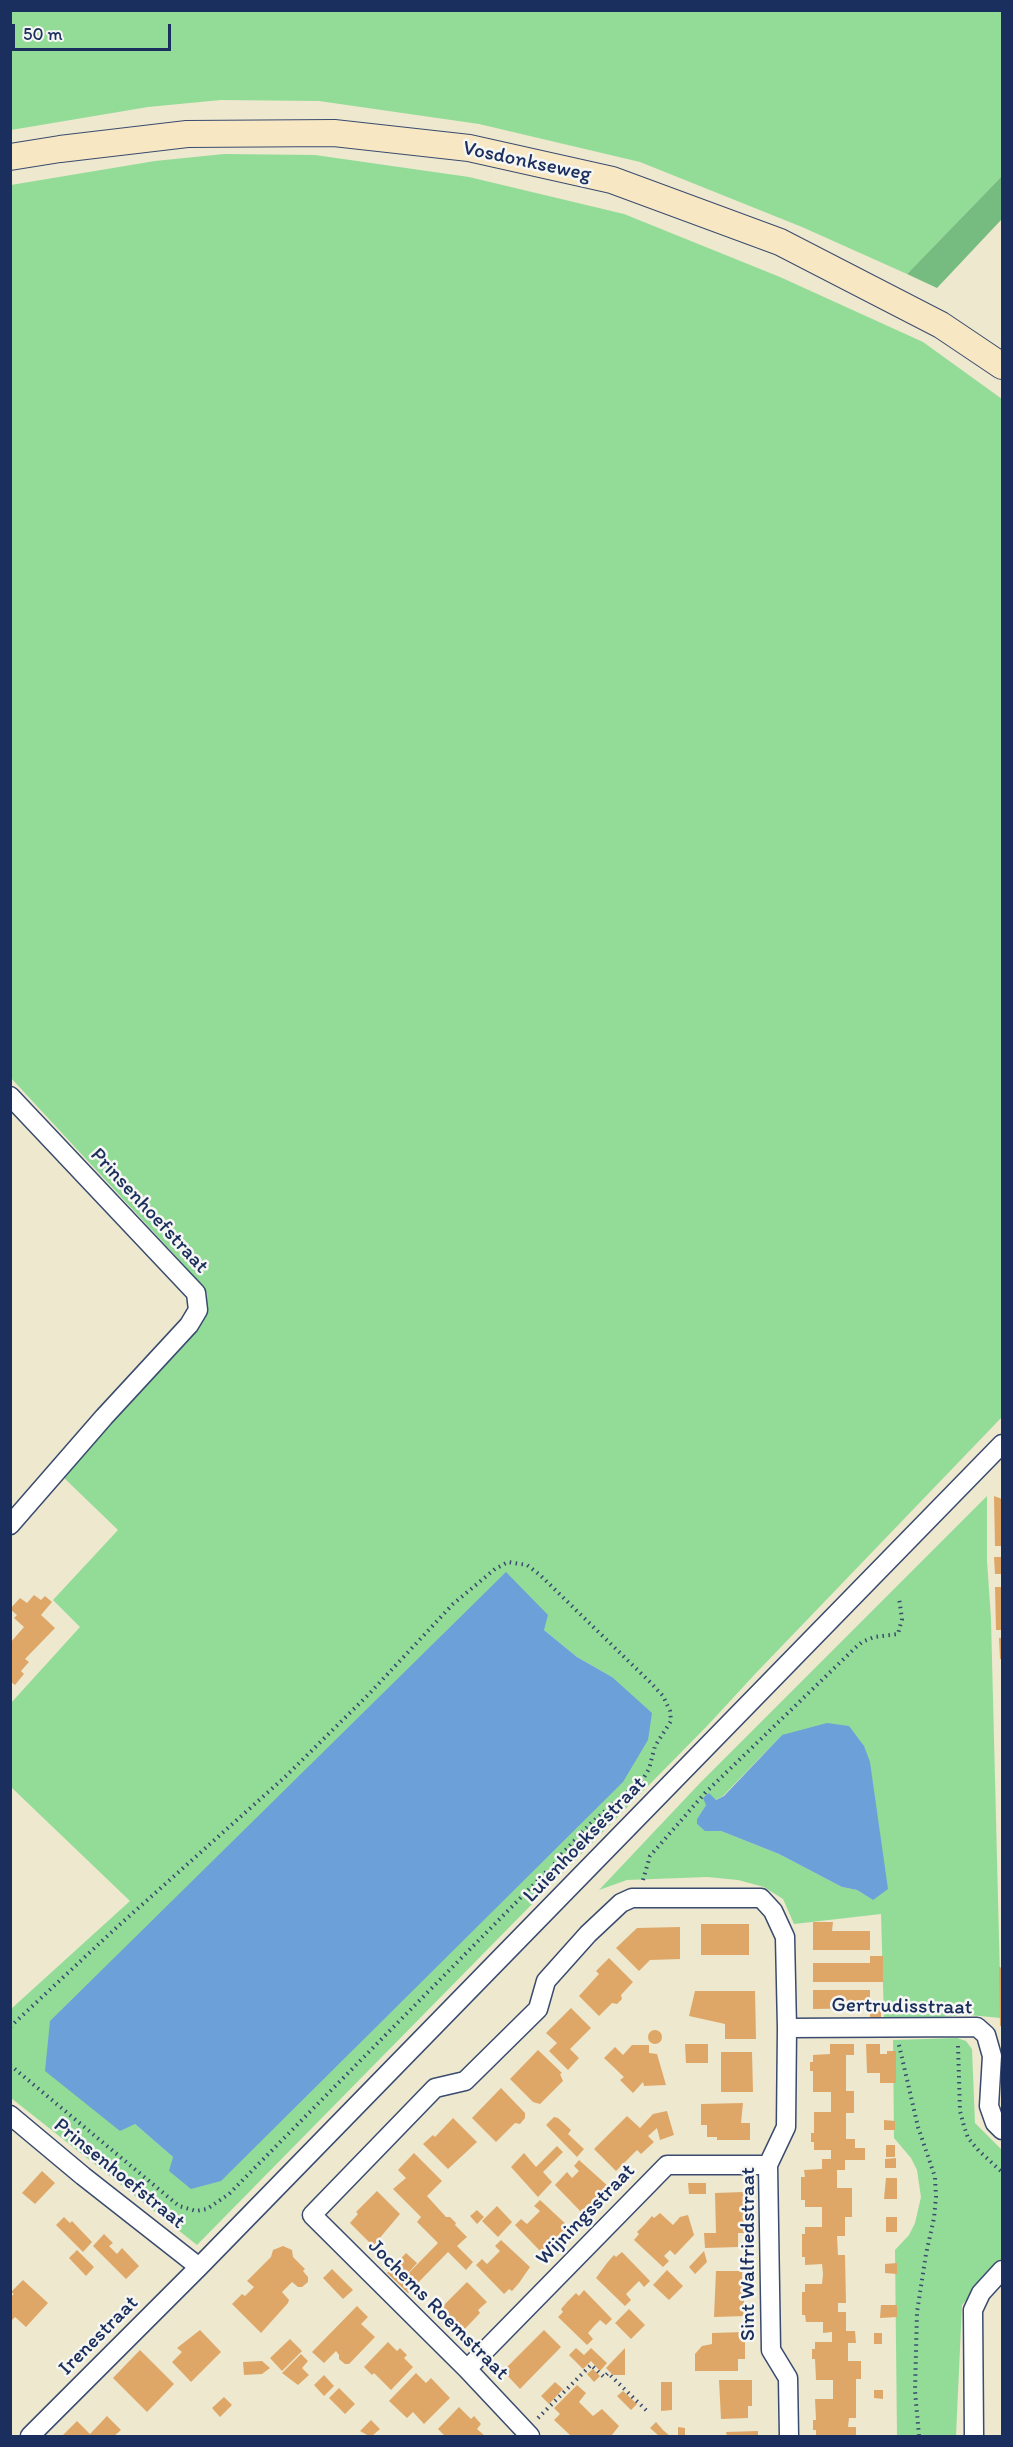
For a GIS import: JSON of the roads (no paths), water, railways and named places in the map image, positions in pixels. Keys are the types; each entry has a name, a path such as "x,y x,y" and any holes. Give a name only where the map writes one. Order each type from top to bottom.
{"main road":[{"name":"Vosdonkseweg","path":"10,158 60,149 187,134 334,133 469,148 612,180 780,242 940,325 1002,366"}],"street":[{"name":"Prinsenhoefstraat","path":"10,1096 196,1293 198,1310 189,1325 104,1417 10,1525"},
{"name":"Luienhoeksestraat","path":"200,2267 1002,1444"},
{"name":"Jochems Roemstraat","path":"528,2434 467,2369 312,2216 435,2088 465,2081 538,2009 546,1981 588,1934 621,1903 632,1898 761,1898 773,1911 781,1928"},
{"name":"Sint Walfriedstraat","path":"781,1928 785,1937 786,2127 768,2165 771,2350 788,2378 789,2436"},
{"name":"Gertrudisstraat","path":"787,2028 977,2027 986,2035 992,2056 989,2106 995,2123 1002,2130"},
{"name":"Prinsenhoefstraat","path":"10,2115 83,2176 200,2267"},
{"name":"Wijningsstraat","path":"467,2369 667,2165 768,2165"},
{"name":"Irenestraat","path":"30,2436 200,2267"},
{"path":"974,2436 973,2310 981,2293 1002,2270"}],"water":[{"path":"506,1572 548,1615 544,1630 577,1657 612,1677 652,1713 648,1740 623,1782 221,2181 191,2189 169,2171 173,2157 135,2124 120,2131 45,2071 50,2021"},
{"path":"827,1723 849,1726 864,1746 870,1762 888,1889 873,1900 857,1890 842,1887 779,1854 721,1831 705,1831 697,1824 697,1819 706,1805 703,1798 709,1793 716,1800 724,1796 782,1735"}]}
